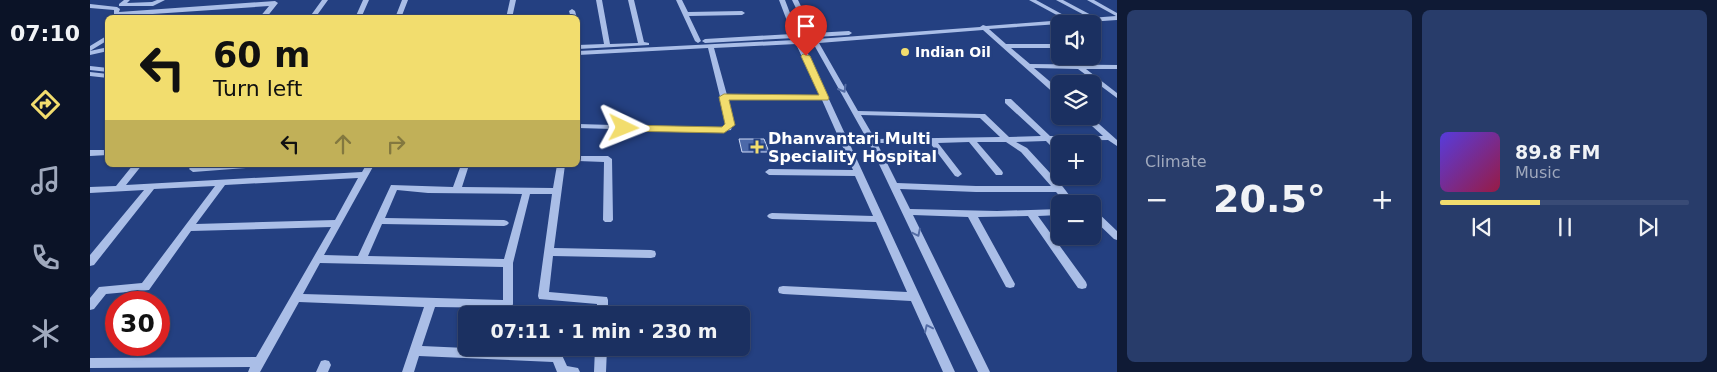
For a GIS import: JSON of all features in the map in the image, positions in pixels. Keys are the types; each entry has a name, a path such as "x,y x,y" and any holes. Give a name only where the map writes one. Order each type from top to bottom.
{"street":[{"path":"127,0 121,5 153,4 162,0"},
{"path":"314,15 325,0"},
{"path":"359,15 366,0"},
{"path":"399,15 406,0"},
{"path":"510,15 513,0"},
{"path":"599,0 607,45"},
{"path":"630,0 641,44"},
{"path":"679,0 698,41"},
{"path":"782,0 949,372"},
{"path":"795,0 814,38 872,141 984,372"},
{"path":"1032,0 1060,15"},
{"path":"1059,0 1088,15"},
{"path":"1090,0 1115,17"},
{"path":"90,6 117,9 116,14 133,15 276,2"},
{"path":"265,15 276,2"},
{"path":"572,10 573,15"},
{"path":"169,15 172,11"},
{"path":"685,14 742,13"},
{"path":"1101,16 1115,17"},
{"path":"580,53 711,47 798,39 984,28 1115,17"},
{"path":"814,38 977,23 1051,19"},
{"path":"977,23 1051,86"},
{"path":"90,49 105,39"},
{"path":"580,47 698,41 798,39"},
{"path":"1005,46 1051,46"},
{"path":"580,126 724,130 730,125 711,47"},
{"path":"90,53 105,50"},
{"path":"1028,66 1117,67"},
{"path":"1080,67 1117,96"},
{"path":"90,68 105,70"},
{"path":"90,74 105,76"},
{"path":"724,97 825,98"},
{"path":"1008,101 1049,139"},
{"path":"857,113 982,116 1006,139 1024,150 1065,195"},
{"path":"1095,125 1117,144"},
{"path":"872,141 1110,138"},
{"path":"932,140 958,174"},
{"path":"972,140 999,173"},
{"path":"90,153 105,152"},
{"path":"580,159 608,159 608,220"},
{"path":"119,188 136,167"},
{"path":"194,167 211,167"},
{"path":"90,363 257,367 369,167"},
{"path":"457,189 464,167"},
{"path":"561,167 543,296 603,300 603,306"},
{"path":"768,172 859,173"},
{"path":"90,190 364,175"},
{"path":"90,306 103,290 145,287 222,183"},
{"path":"92,258 152,186"},
{"path":"893,186 976,189 1060,189"},
{"path":"361,260 394,187 428,190 557,191"},
{"path":"296,298 508,304 508,263 527,190"},
{"path":"907,212 1051,212"},
{"path":"971,213 1010,284"},
{"path":"1032,213 1082,285"},
{"path":"772,216 879,219"},
{"path":"379,220 504,223"},
{"path":"1101,221 1117,237"},
{"path":"188,228 338,223"},
{"path":"548,252 650,254"},
{"path":"317,259 508,263"},
{"path":"783,290 914,297"},
{"path":"408,372 431,303"},
{"path":"414,351 556,357 563,371 574,372"},
{"path":"600,372 601,356"}],"building":[{"path":"739,139 764,139 769,152 742,152"}],"place":[{"name":"Indian Oil","path":"905,52"},
{"name":"Dhanvantari Multi Speciality Hospital","path":"757,147"}],"route":[{"path":"624,128 724,130 730,125 724,97 825,98 806,56"}]}
